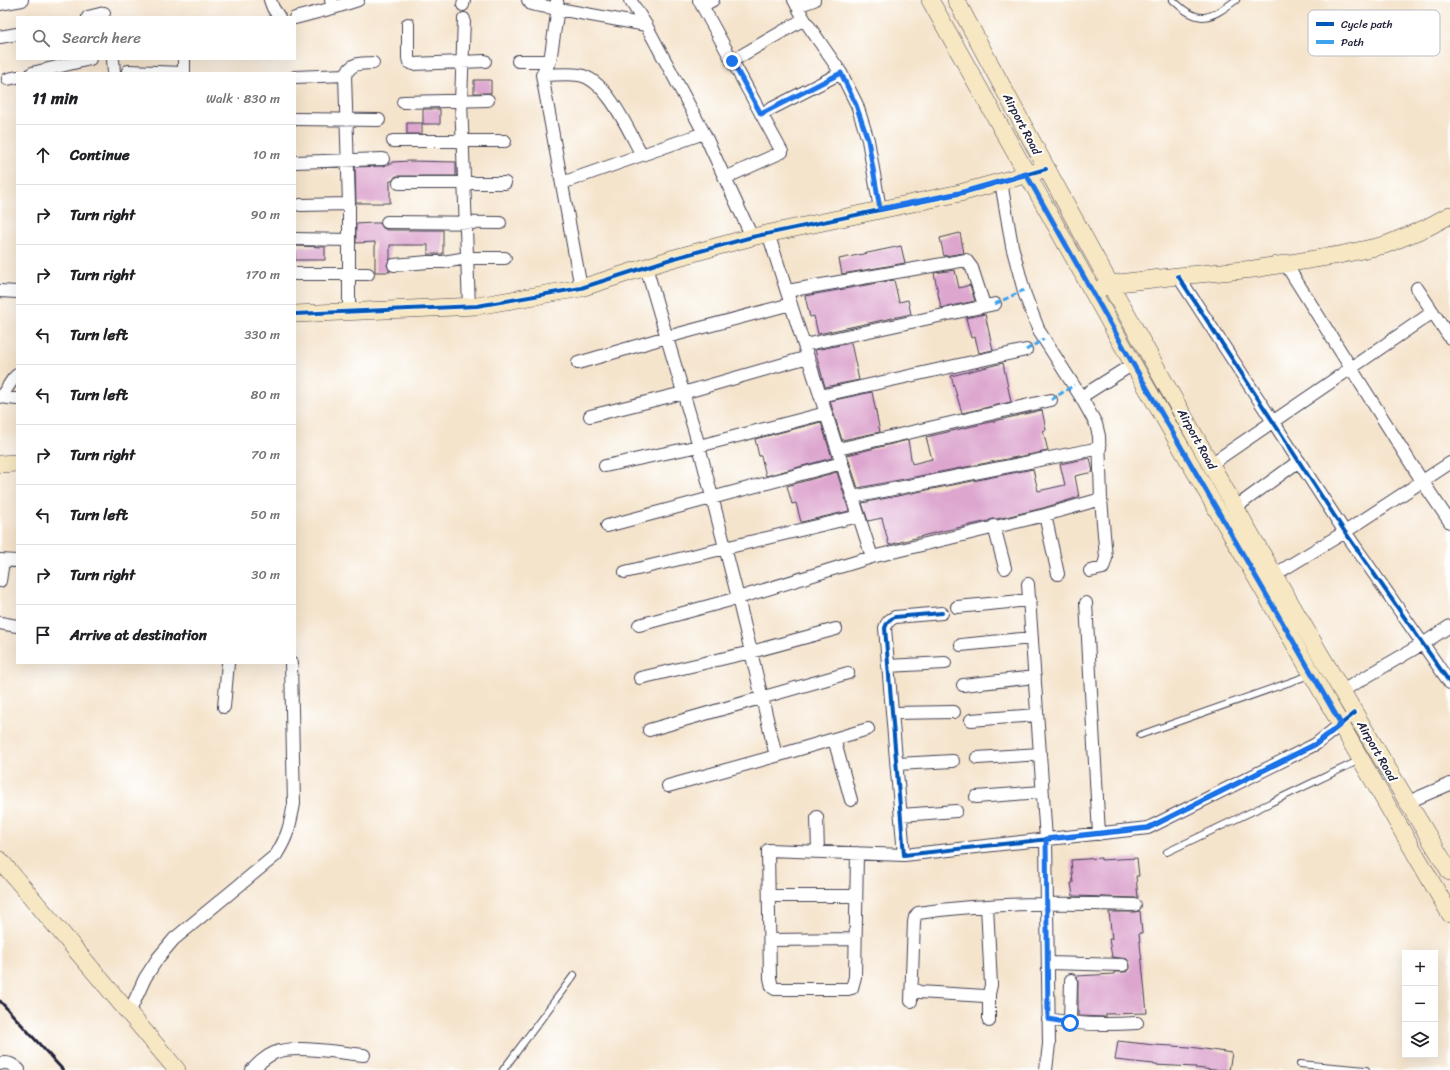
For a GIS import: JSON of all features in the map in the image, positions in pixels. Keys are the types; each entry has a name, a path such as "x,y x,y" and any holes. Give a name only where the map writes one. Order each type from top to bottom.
{"main road":[{"path":"930,0 1133,364 1450,914"},
{"name":"Airport Road","path":"956,0 1046,169 1211,464 1274,575 1450,872"},
{"path":"296,314 469,306 581,288 646,267 760,235 960,193 1046,169"},
{"path":"1092,291 1110,284 1254,269 1339,255 1385,245 1428,228 1450,216"},
{"path":"0,464 16,463"},
{"path":"0,860 177,1070"}],"street":[{"path":"0,4 22,0"},
{"path":"270,0 278,16"},
{"path":"296,18 332,4 358,0"},
{"path":"528,0 531,4 557,4 646,25"},
{"path":"630,0 646,25 704,133 725,178 760,235 787,291 872,557"},
{"path":"713,0 700,3 782,152 725,178"},
{"path":"814,0 796,3 804,19 841,73 856,105 868,140 880,209"},
{"path":"557,4 550,60 542,75 581,288"},
{"path":"92,16 104,13"},
{"path":"464,19 461,101 469,306"},
{"path":"732,61 804,19"},
{"path":"408,24 408,58 413,64 486,61"},
{"path":"0,37 16,34"},
{"path":"33,72 44,64 81,60"},
{"path":"113,60 114,72"},
{"path":"184,60 184,72"},
{"path":"518,61 550,60"},
{"path":"348,312 349,204 345,119 345,75 352,65 373,63"},
{"path":"128,71 156,72"},
{"path":"761,114 841,73"},
{"path":"296,76 345,75"},
{"path":"542,75 580,75 591,79 602,87 609,96 642,155"},
{"path":"403,102 488,100"},
{"path":"296,119 379,120"},
{"path":"562,183 704,133"},
{"path":"393,141 505,141"},
{"path":"296,162 383,160"},
{"path":"1000,182 1012,246 1025,295 1039,331 1081,397 1096,424 1099,436 1101,499 1106,562 1100,570 1090,571"},
{"path":"400,183 505,183"},
{"path":"300,205 349,204"},
{"path":"387,222 500,223"},
{"path":"296,239 349,240"},
{"path":"394,265 443,262 467,258 505,258"},
{"path":"787,291 966,260 972,268 989,304 804,345"},
{"path":"1285,264 1422,481 1450,522"},
{"path":"646,267 699,446 738,598 776,756"},
{"path":"296,274 368,274"},
{"path":"1178,276 1345,532 1424,643 1450,683"},
{"path":"1417,288 1450,338"},
{"path":"0,290 16,292"},
{"path":"578,363 667,337 791,304"},
{"path":"1211,464 1433,312"},
{"path":"820,396 1026,350"},
{"path":"590,416 683,393 808,357"},
{"path":"1081,397 1133,364"},
{"path":"1,399 13,379 16,377"},
{"path":"1,399 16,399"},
{"path":"838,449 1051,400"},
{"path":"605,466 699,446 826,413"},
{"path":"853,497 1100,448"},
{"path":"1236,507 1299,461"},
{"path":"607,526 842,463"},
{"path":"1274,575 1345,532 1450,463"},
{"path":"639,625 738,598 872,557 994,526 1045,515 1101,499"},
{"path":"1045,515 1058,574"},
{"path":"625,572 859,516"},
{"path":"994,526 1005,568"},
{"path":"0,581 1,560 16,561"},
{"path":"1028,584 1046,839 1049,1044 1046,1070"},
{"path":"957,607 1030,600"},
{"path":"1086,603 1099,834"},
{"path":"904,855 885,628 886,623 889,620 903,616 942,613"},
{"path":"0,623 16,626"},
{"path":"1342,691 1450,626"},
{"path":"640,678 751,652 836,628"},
{"path":"961,645 1032,638"},
{"path":"887,666 945,663"},
{"path":"224,707 228,664"},
{"path":"129,1013 145,978 158,958 174,939 276,855 285,840 290,825 294,804 291,664"},
{"path":"649,730 848,673"},
{"path":"964,685 1035,677"},
{"path":"892,714 954,712"},
{"path":"857,853 854,984 852,988 848,990 775,989 772,987 770,978 768,850 857,853 904,855 1148,828 1316,744 1355,713"},
{"path":"971,720 1037,715"},
{"path":"668,786 868,729"},
{"path":"834,739 851,800"},
{"path":"977,758 1041,754"},
{"path":"897,764 953,761"},
{"path":"1408,802 1450,784"},
{"path":"976,797 1042,792"},
{"path":"901,815 956,811"},
{"path":"817,817 818,852"},
{"path":"769,896 855,896"},
{"path":"911,1001 914,922 915,917 918,914 987,906 1047,903 1135,905"},
{"path":"987,906 991,985 989,994 989,1021"},
{"path":"770,940 855,939"},
{"path":"1048,963 1124,965"},
{"path":"1070,1023 1071,980"},
{"path":"912,988 919,992 978,995 989,994"},
{"path":"1048,1019 1070,1023 1112,1025 1137,1023"},
{"path":"252,1070 263,1059 275,1052 289,1050 364,1055"},
{"path":"0,1064 5,1062 12,1064 19,1070"}],"lane":[{"path":"1173,0 1187,12 1196,17 1216,14 1236,0"},
{"path":"1140,735 1312,674"},
{"path":"1167,852 1361,759"},
{"path":"503,1070 574,974"},
{"path":"1300,1064 1366,1070"}],"building":[{"path":"474,80 491,80 491,93 474,93"},
{"path":"423,109 440,109 440,124 423,124"},
{"path":"407,123 422,123 422,134 407,134"},
{"path":"392,162 456,162 456,176 396,176 392,181 390,181 390,203 356,203 355,167 383,166 392,164"},
{"path":"380,223 383,228 387,230 443,230 443,254 428,254 428,245 390,245 390,259 387,265 390,272 375,272 375,242 356,243 356,224"},
{"path":"960,233 964,253 944,256 940,238"},
{"path":"296,246 325,247 325,260 296,260"},
{"path":"901,246 905,263 842,274 839,259"},
{"path":"955,270 959,288 970,285 975,301 941,308 934,273"},
{"path":"894,280 899,302 908,300 911,314 818,334 814,316 810,317 805,296"},
{"path":"985,314 993,350 979,353 975,337 971,338 966,318"},
{"path":"851,343 859,380 825,387 815,350"},
{"path":"1003,363 1011,402 962,413 951,376"},
{"path":"872,392 880,432 842,440 830,401"},
{"path":"1042,410 1046,430 1043,431 1048,451 858,488 847,455 908,440 912,464 932,459 926,437"},
{"path":"821,422 832,458 766,476 755,439"},
{"path":"1090,458 1093,472 1075,476 1079,497 1043,508 992,519 889,545 882,518 868,521 862,503 1033,469 1038,491 1065,485 1060,464"},
{"path":"837,472 849,511 801,522 796,503 792,504 787,486"},
{"path":"1101,858 1101,860 1137,858 1139,876 1136,876 1138,898 1073,896 1071,883 1073,883 1071,860"},
{"path":"1140,911 1142,933 1139,933 1147,1013 1106,1014 1106,1017 1078,1016 1077,976 1114,974 1114,972 1126,972 1130,969 1127,959 1112,957 1109,939 1112,939 1109,912"},
{"path":"1118,1041 1190,1047 1232,1053 1229,1070 1154,1065 1115,1060"}],"railway":[{"path":"0,1001 63,1070"}],"marked path":[{"path":"995,304 1024,290"},
{"path":"1026,350 1044,339"},
{"path":"1051,400 1074,385"}],"cycle path":[{"path":"296,314 477,306 581,288 671,259 752,237 960,193 1046,169"},
{"path":"1178,276 1345,532 1450,683"},
{"path":"942,613 895,617 888,621 885,628 904,855 1148,828 1316,744 1355,713"}],"route":[{"path":"732,61 761,114 841,73 856,105 868,140 880,209 960,193 1026,174 1133,364 1341,724 1316,744 1148,828 1046,839 1048,1019 1070,1023"}]}
